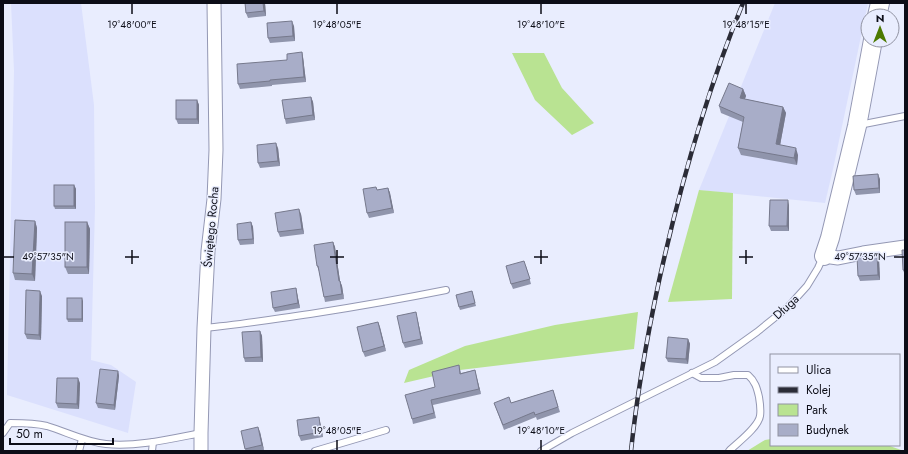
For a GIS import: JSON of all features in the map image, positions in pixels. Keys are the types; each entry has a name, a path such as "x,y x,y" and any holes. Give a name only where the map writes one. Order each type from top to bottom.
{"street":[{"name":"Świętego Rocha","path":"201,451 204,328 208,251 214,199 216,150 214,3"},
{"name":"Długa","path":"824,256 830,238 857,126 872,48"},
{"path":"824,256 838,258 905,247"}],"lane":[{"path":"857,126 905,116"},
{"name":"Długa","path":"541,451 715,362 757,332 788,307 807,286 824,256"},
{"path":"204,328 236,325 405,299 446,290"},
{"path":"692,373 701,378 748,375 754,380 758,393 760,418 754,428 729,451"},
{"path":"3,423 24,422 45,426 82,439 105,444 131,445 201,433"},
{"path":"3,433 10,423"},
{"path":"315,451 386,430"},
{"path":"79,451 82,439"},
{"path":"152,451 154,442"}],"shaded area":[{"path":"11,3 81,3 94,105 95,208 91,360 111,365 136,382 128,433 7,395 14,71"},
{"path":"775,3 868,3 867,8 860,8 860,41 825,203 699,190"}],"green space":[{"path":"512,53 544,53 562,88 594,123 572,135 535,100"},
{"path":"699,190 733,193 732,299 668,302"},
{"path":"638,312 634,349 460,370 404,383 409,370 465,346 555,325"},
{"path":"770,439 770,446 890,446 904,451 747,451 765,440"}],"building":[{"path":"245,3 263,3 264,11 246,13"},
{"path":"292,21 293,36 268,38 267,23"},
{"path":"302,52 304,77 238,84 237,64 287,60 287,54"},
{"path":"729,83 743,89 740,98 783,107 776,144 796,148 794,158 738,148 744,117 719,106"},
{"path":"311,97 313,115 285,119 282,100"},
{"path":"176,100 197,100 197,119 176,119"},
{"path":"276,143 278,161 258,163 257,145"},
{"path":"878,174 879,188 854,190 853,176"},
{"path":"54,185 74,185 74,206 54,206"},
{"path":"376,187 377,190 388,188 392,208 367,213 363,189"},
{"path":"770,200 788,200 787,226 769,226"},
{"path":"299,209 302,229 278,232 275,213"},
{"path":"15,220 35,221 32,274 13,273"},
{"path":"65,222 87,222 87,267 65,267"},
{"path":"251,222 253,239 238,240 237,224"},
{"path":"333,242 342,294 324,297 314,245"},
{"path":"902,250 905,250 905,270 903,270"},
{"path":"877,254 878,275 858,276 857,257"},
{"path":"524,261 530,279 511,284 506,266"},
{"path":"296,288 298,303 273,308 271,292"},
{"path":"26,290 40,291 39,335 25,334"},
{"path":"472,291 475,303 459,307 456,295"},
{"path":"67,298 82,298 82,319 67,319"},
{"path":"416,312 421,339 403,343 397,316"},
{"path":"378,322 384,346 363,352 357,327"},
{"path":"260,331 261,357 244,358 242,332"},
{"path":"668,337 688,339 686,359 666,358"},
{"path":"459,365 460,374 475,370 479,389 431,400 434,413 412,419 405,395 435,387 432,372"},
{"path":"100,369 118,371 114,405 96,403"},
{"path":"57,378 78,378 77,404 56,403"},
{"path":"553,390 558,407 535,415 534,412 503,425 494,403 509,397 511,403"},
{"path":"319,417 321,432 299,436 297,420"},
{"path":"258,427 262,445 245,449 241,431"}],"railway":[{"path":"631,451 646,344 676,210 695,140 717,71 743,3"}]}
